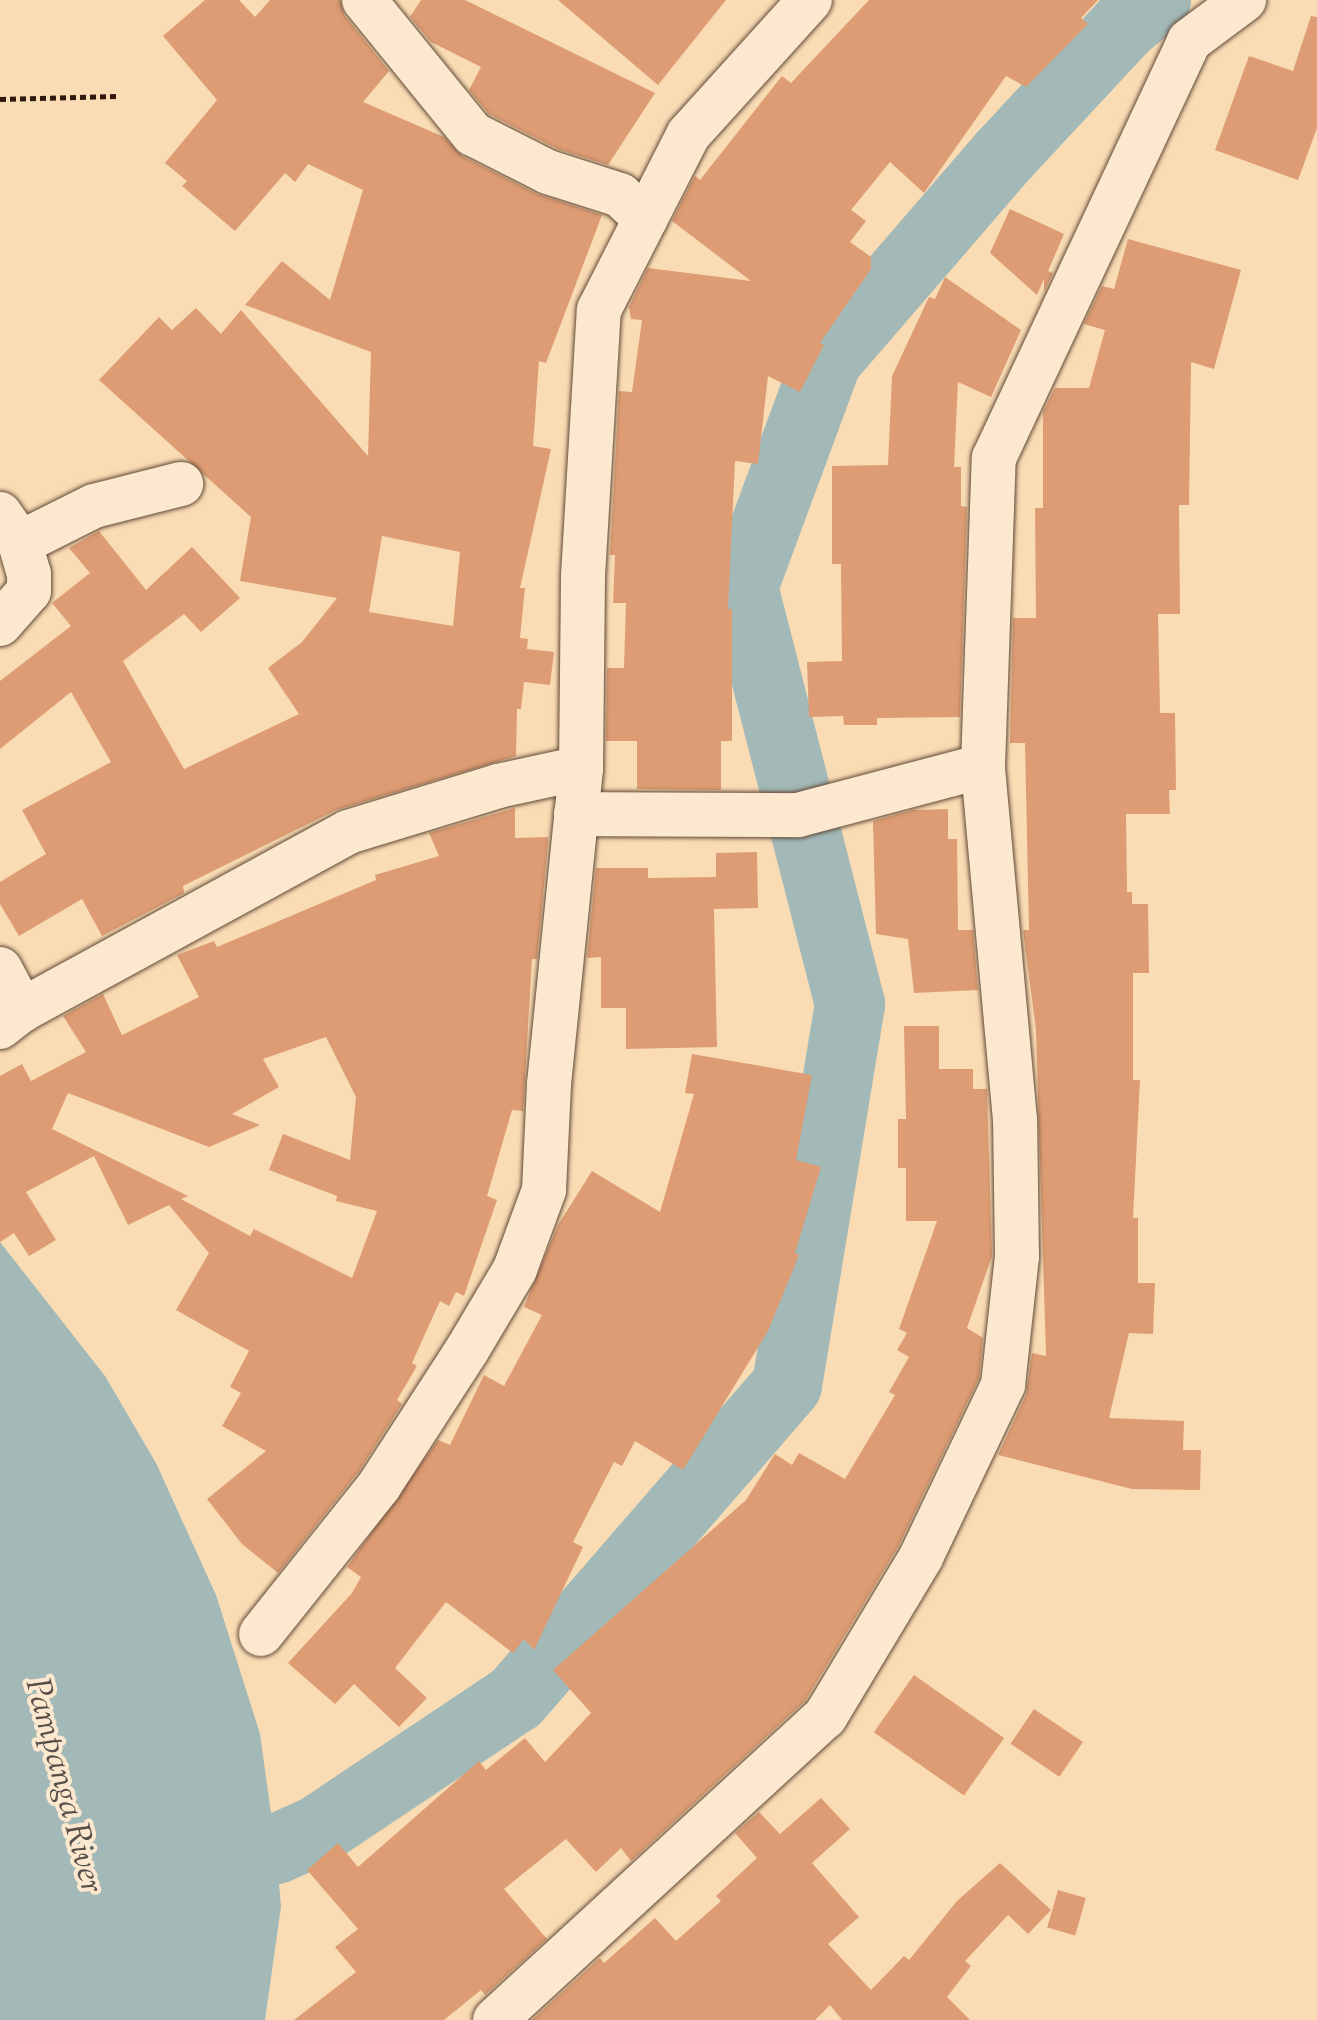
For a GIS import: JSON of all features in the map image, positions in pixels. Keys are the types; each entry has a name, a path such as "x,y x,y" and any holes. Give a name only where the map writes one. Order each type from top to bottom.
{"street":[{"path":"364,0 473,134 548,172 620,195 646,219"},
{"path":"261,1634 379,1486 515,1269 544,1190 549,1084 581,768 583,576 599,310 688,135 810,0"},
{"path":"495,2020 825,1717 921,1557 1003,1385 1017,1257 1015,1120 983,766 994,458 1189,41 1244,0"},
{"path":"0,624 29,591 10,529 181,484"},
{"path":"576,814 798,815 983,766"},
{"path":"0,969 11,1019 348,832 498,786 581,768"}],"path":[{"path":"0,99 117,96"}],"water":[{"name":"Pampanga River","path":"0,1242 105,1376 156,1463 216,1595 260,1734 276,1849 281,1907 265,2020 0,2020"}],"building":[{"path":"205,0 239,0 255,17 270,0 340,0 345,16 389,71 363,102 444,137 462,156 537,194 602,215 546,363 539,361 533,446 551,449 520,588 525,588 520,638 528,639 527,649 554,652 550,685 524,682 521,709 517,709 516,756 336,810 183,886 184,893 102,936 82,899 19,936 0,904 0,882 46,854 22,810 111,762 71,692 0,749 0,681 71,626 52,603 90,573 69,548 99,531 146,590 192,547 240,598 201,632 184,614 123,661 184,769 299,714 268,668 302,642 337,598 240,581 251,517 99,380 159,317 172,330 196,308 221,334 241,310 368,456 371,352 245,305 282,261 330,300 363,190 308,164 295,182 285,173 235,231 182,186 187,181 165,163 217,100 163,36","holes":["382,536 460,552 453,626 369,612"]},
{"path":"421,0 465,0 655,93 608,165 558,149 489,114 469,90 481,67 431,42 410,17"},
{"path":"558,0 726,0 658,85"},
{"path":"869,0 1098,0 1081,18 1088,24 1026,87 1006,76 924,193 890,162 851,210 866,221 850,242 871,257 871,269 820,343 824,345 800,392 768,376 758,464 735,461 728,609 732,609 732,741 721,741 721,790 637,789 637,741 606,741 607,668 624,668 626,603 613,603 615,555 610,555 619,391 632,392 642,320 631,319 629,307 648,268 751,281 672,221 695,176 700,180 782,76 791,83"},
{"path":"1311,16 1317,17 1317,128 1298,180 1215,150 1249,56 1293,71"},
{"path":"1010,209 1064,234 1048,271 1053,273 1044,292 1044,279 1037,295 990,253"},
{"path":"1128,239 1241,270 1214,369 1191,362 1189,505 1179,505 1180,614 1158,614 1160,713 1175,713 1176,790 1169,790 1170,814 1126,814 1127,892 1132,892 1132,904 1148,904 1149,973 1133,973 1133,1080 1140,1080 1133,1218 1138,1218 1138,1283 1155,1283 1153,1334 1129,1333 1109,1418 1184,1421 1183,1450 1201,1450 1200,1490 1132,1489 998,1455 1026,1395 1032,1353 1046,1356 1036,1030 1023,930 1029,930 1025,743 1010,743 1013,618 1036,618 1035,508 1043,508 1043,412 1055,388 1089,388 1105,330 1084,324 1102,286 1114,289"},
{"path":"945,277 1021,330 991,397 958,382 954,467 961,467 961,506 967,507 960,717 877,718 877,725 844,725 843,716 809,717 807,662 842,661 841,564 832,564 832,466 888,465 892,376 929,297 935,299"},
{"path":"515,808 515,838 548,837 537,959 532,959 523,1111 512,1110 487,1196 497,1200 464,1296 456,1292 449,1306 440,1301 412,1363 417,1366 397,1400 402,1404 359,1471 278,1573 242,1544 207,1499 266,1451 222,1426 241,1393 230,1387 249,1351 176,1310 209,1253 169,1205 128,1225 94,1156 26,1192 56,1240 29,1256 14,1233 0,1242 0,1076 22,1064 31,1081 86,1052 63,1016 103,994 122,1035 199,997 177,955 214,941 217,947 376,880 375,875 439,856 429,833","holes":["326,1037 356,1097 350,1160 283,1134 269,1170 337,1196 336,1201 377,1211 352,1278 254,1229 250,1236 181,1199 188,1196 52,1129 68,1093 209,1147 260,1125 232,1114 279,1087 263,1059"]},
{"path":"948,809 948,839 957,839 958,930 973,930 978,990 914,993 908,939 876,934 873,821 913,810"},
{"path":"757,852 758,908 714,909 717,1047 626,1049 626,1008 601,1008 601,957 587,958 596,868 648,868 648,878 716,877 716,853"},
{"path":"904,1026 939,1026 939,1069 973,1069 973,1089 987,1089 992,1256 967,1328 983,1338 979,1378 899,1545 805,1701 631,1861 621,1848 596,1872 566,1839 504,1889 547,1939 485,1995 481,1990 444,2020 294,2020 356,1972 335,1947 358,1929 307,1870 338,1843 358,1867 479,1761 486,1770 525,1738 545,1762 591,1713 553,1670 746,1500 775,1454 792,1465 799,1453 845,1479 895,1395 889,1392 909,1357 897,1350 907,1333 899,1329 937,1221 906,1221 906,1168 898,1168 898,1119 906,1119"},
{"path":"692,1054 812,1075 796,1160 821,1167 795,1253 799,1255 768,1331 683,1470 635,1441 622,1466 614,1462 573,1542 583,1547 534,1650 524,1639 513,1653 446,1602 395,1668 427,1698 399,1727 354,1684 335,1704 288,1663 352,1593 361,1577 347,1567 438,1440 450,1445 484,1375 504,1386 542,1315 524,1307 530,1292 558,1225 592,1171 660,1212 694,1094 685,1093"},
{"path":"914,1675 1004,1738 964,1795 874,1732"},
{"path":"1034,1709 1083,1742 1059,1777 1011,1744"},
{"path":"821,1798 850,1829 812,1863 859,1917 828,1944 871,1990 904,1956 909,1960 957,1901 1000,1863 1051,1910 1028,1934 1008,1915 965,1961 971,1966 947,1997 970,2020 842,2020 830,2005 815,2020 532,2020 600,1958 604,1963 655,1918 676,1941 721,1901 716,1896 757,1858 735,1833 759,1812 780,1834"},
{"path":"1058,1890 1086,1898 1075,1935 1047,1927"}],"waterway":[{"path":"181,1869 276,1849 317,1831 516,1698 787,1385 850,1004 743,587 827,360 1005,154 1125,25 1156,0"}]}
